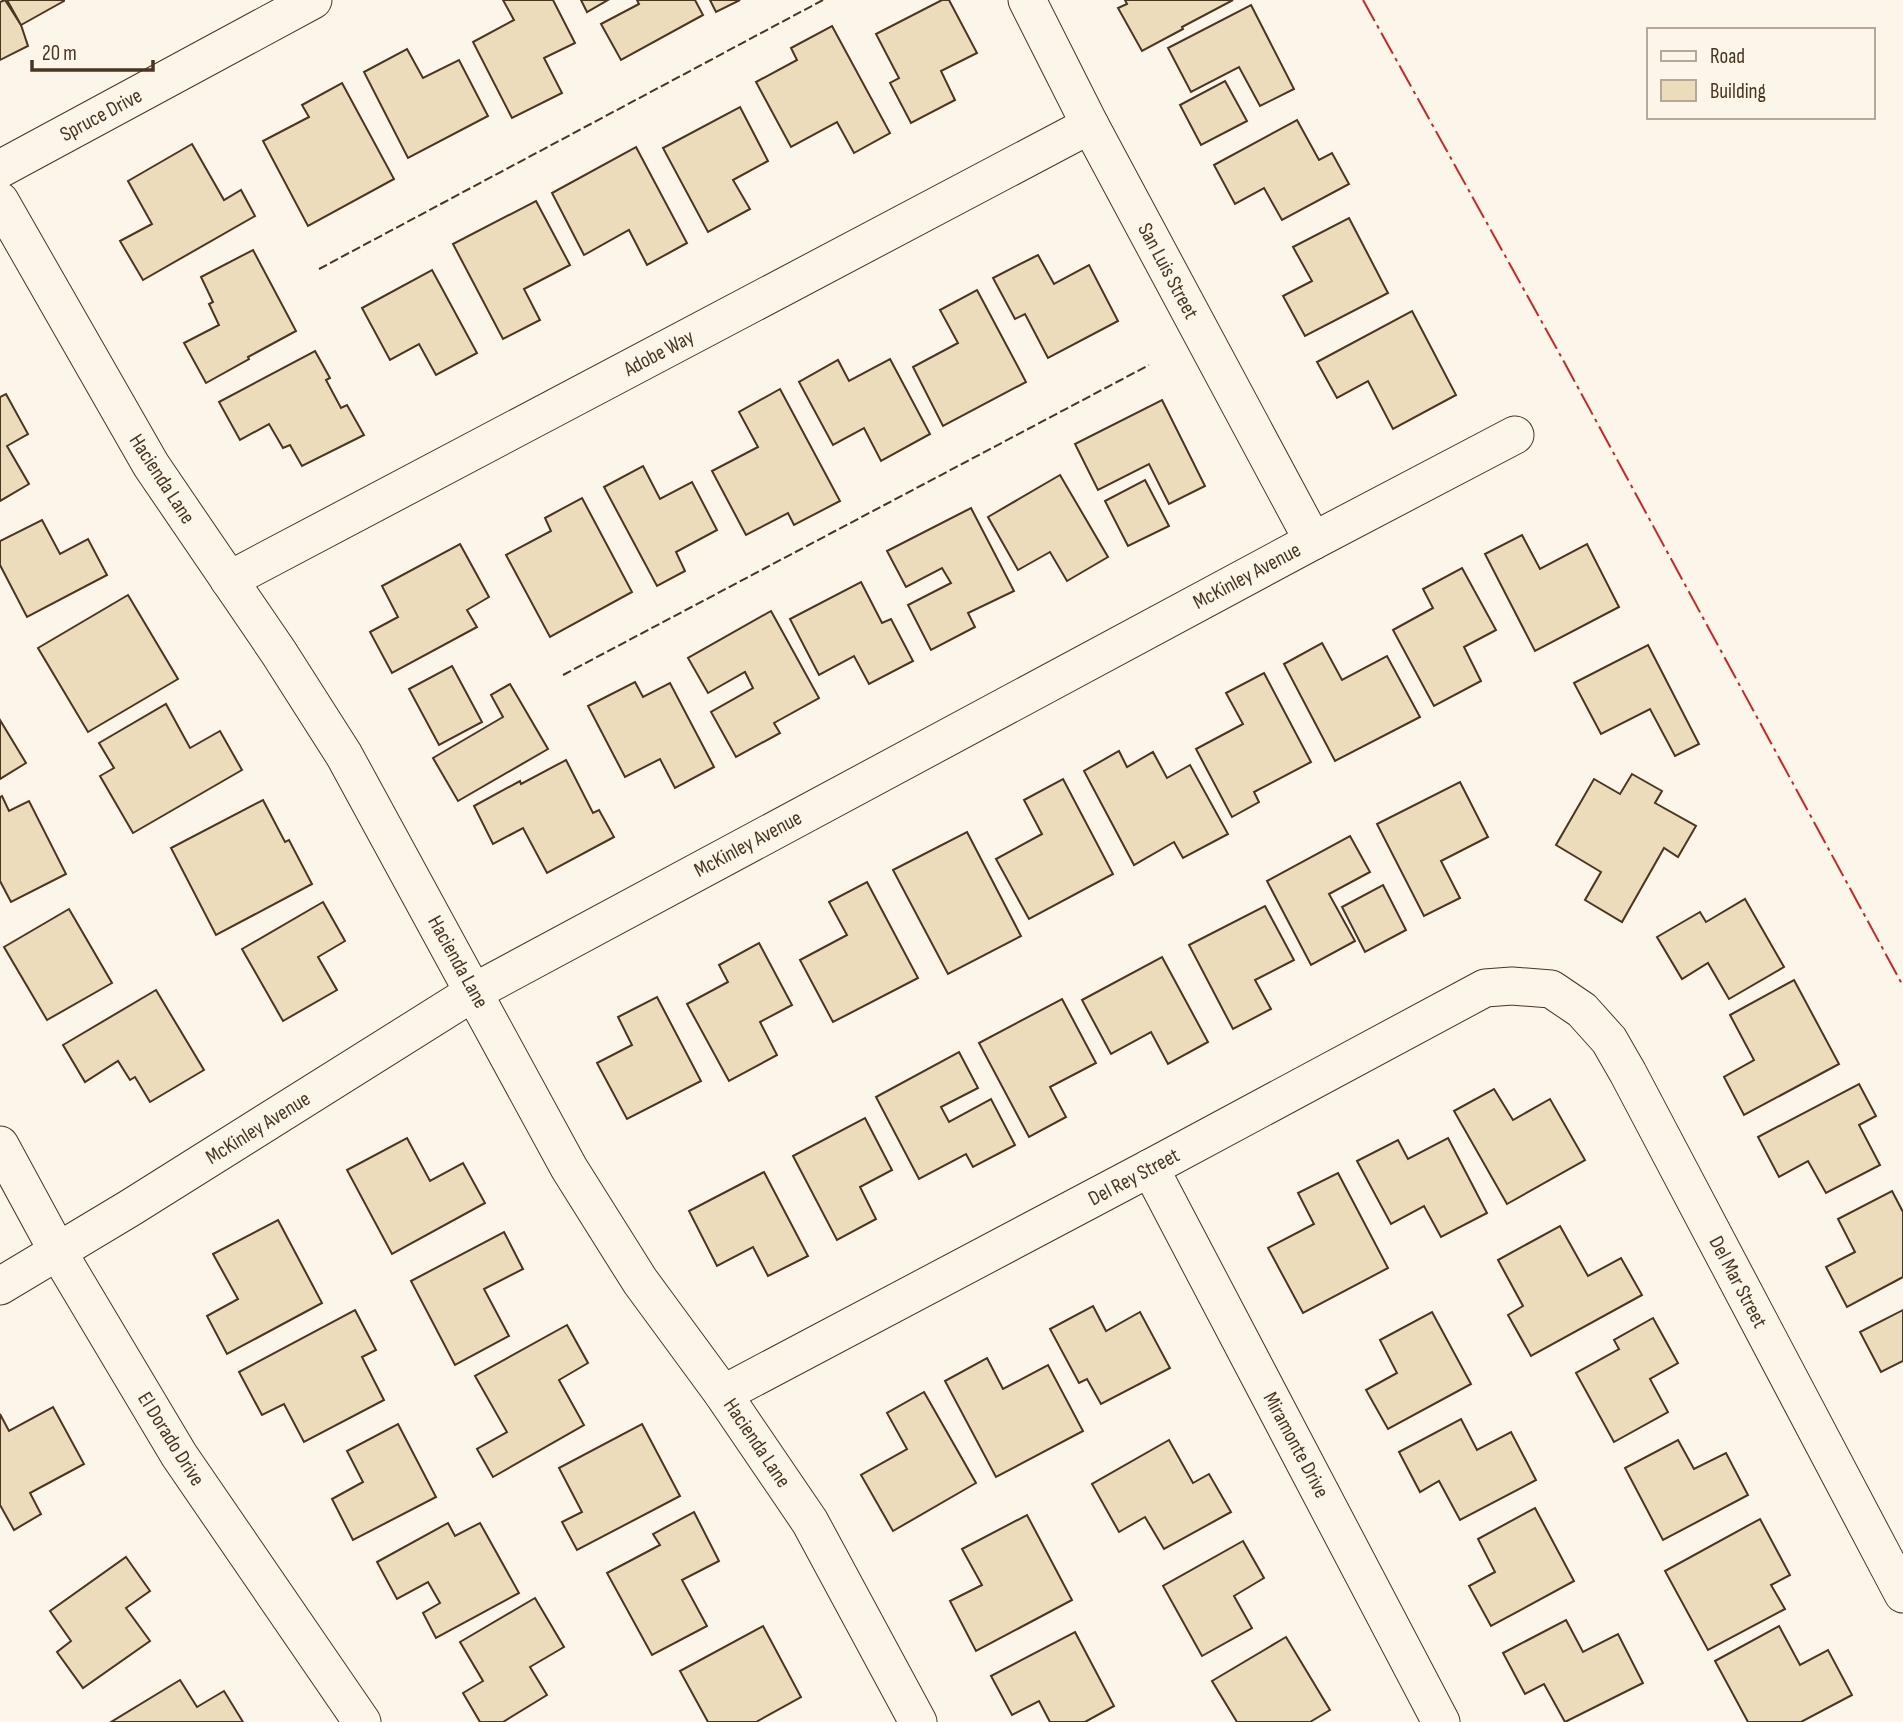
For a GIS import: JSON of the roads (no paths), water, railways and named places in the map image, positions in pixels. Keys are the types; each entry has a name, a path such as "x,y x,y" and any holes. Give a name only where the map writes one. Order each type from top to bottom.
{"street":[{"name":"Spruce Drive","path":"0,169 313,0"},
{"name":"San Luis Street","path":"1027,0 1090,125 1313,541"},
{"name":"Adobe Way","path":"229,580 1090,125"},
{"name":"Hacienda Lane","path":"0,201 151,466 279,653 344,755 576,1179 640,1281 723,1394 810,1522 918,1722"},
{"name":"McKinley Avenue","path":"0,1286 474,992 1515,435"},
{"name":"Del Rey Street","path":"723,1394 1485,988 1512,986 1551,989"},
{"name":"Del Mar Street","path":"1551,989 1582,1010 1609,1040 1903,1594"},
{"name":"El Dorado Drive","path":"0,1145 58,1252 179,1455 362,1722"},
{"name":"Miramonte Drive","path":"1150,1168 1441,1722"}]}
